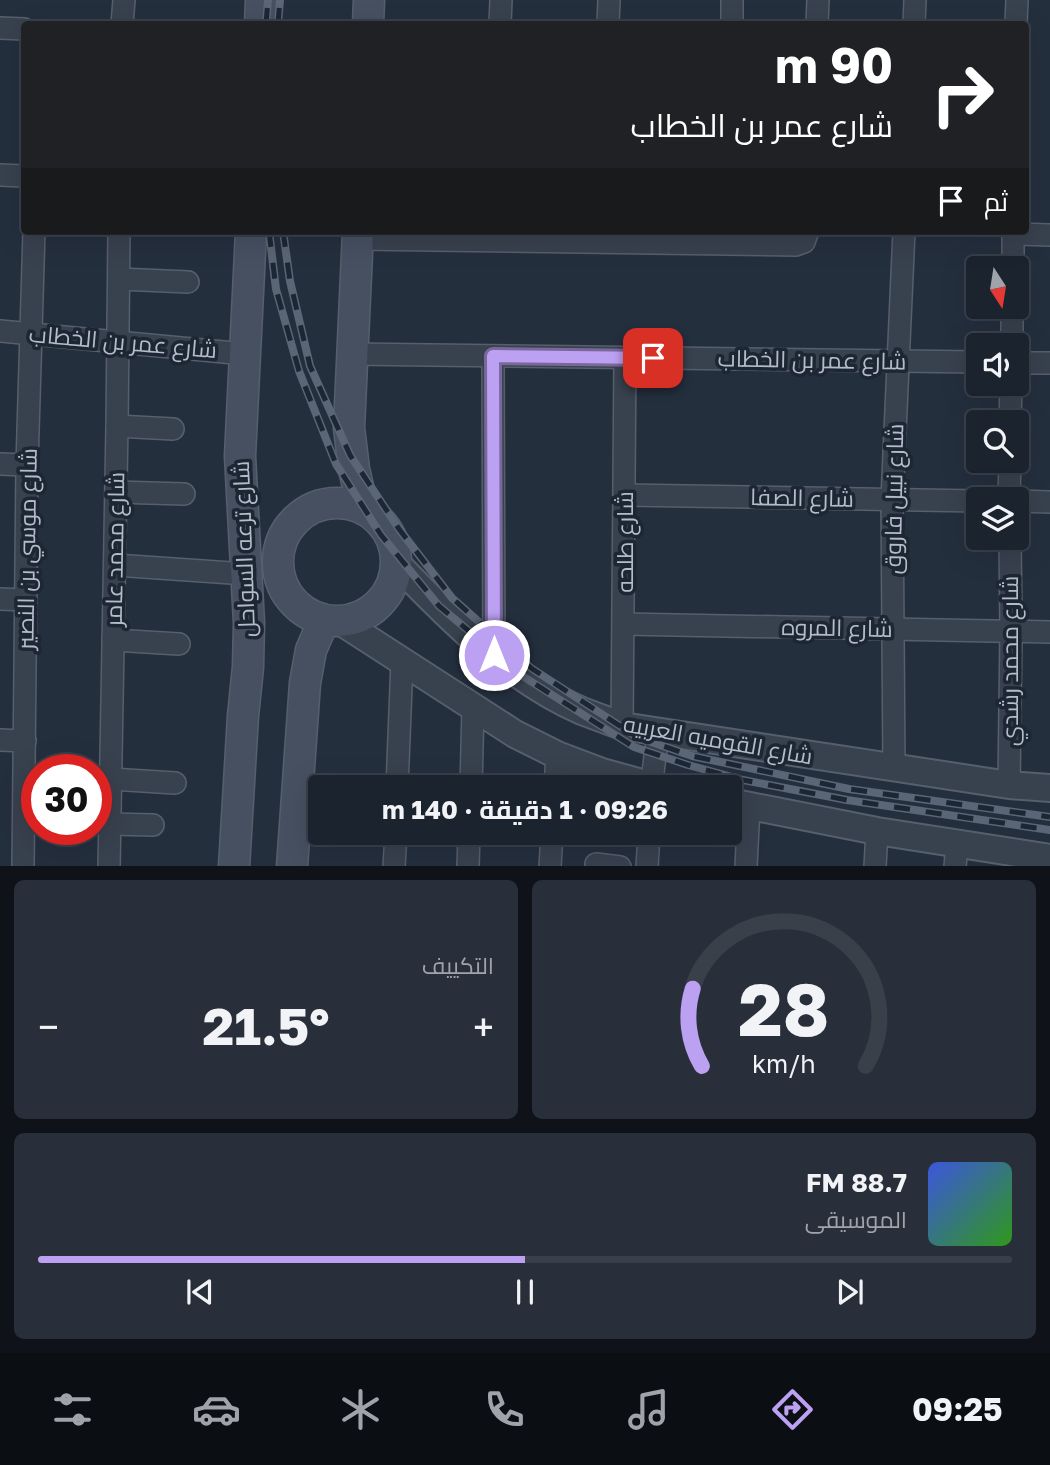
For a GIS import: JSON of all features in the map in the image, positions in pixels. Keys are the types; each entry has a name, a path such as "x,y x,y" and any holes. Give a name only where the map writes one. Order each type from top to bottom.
{"main road":[{"path":"260,21 261,0"},
{"path":"368,21 369,0"},
{"name":"شارع ترعه السواحل","path":"234,866 248,667 240,456 251,235"},
{"path":"358,235 351,354 351,448 363,509"},
{"path":"337,503 363,509 383,526 390,537 396,563 391,587 375,607 353,619 332,621 300,609 291,600 279,577 279,550 290,526 311,509 337,503"},
{"path":"246,561 279,550"},
{"path":"292,866 305,683 311,650 332,621"}],"street":[{"path":"122,21 124,0"},
{"path":"500,21 501,0"},
{"path":"608,21 609,0"},
{"path":"732,0 732,21"},
{"path":"817,21 818,0"},
{"path":"914,21 915,0"},
{"path":"1016,21 1017,0"},
{"path":"0,29 21,29"},
{"path":"0,175 21,176"},
{"path":"1029,234 1050,235"},
{"name":"شارع موسي بن النصير","path":"23,866 27,464 34,235"},
{"name":"شارع محمد عامر","path":"111,754 118,235"},
{"path":"358,235 796,245 806,237"},
{"name":"شارع نبيل فاروق","path":"894,768 892,499 904,235"},
{"path":"1013,235 1013,256"},
{"path":"119,279 188,282"},
{"name":"شارع عمر بن الخطاب","path":"0,331 245,354"},
{"name":"شارع عمر بن الخطاب","path":"351,354 966,362"},
{"path":"493,356 494,655"},
{"name":"شارع طلحه","path":"622,726 625,358"},
{"path":"1029,363 1050,363"},
{"path":"117,426 173,429"},
{"path":"0,464 27,464"},
{"path":"116,492 184,494"},
{"name":"شارع الصفا","path":"625,495 966,501"},
{"path":"1029,501 1050,502"},
{"name":"شارع محمد رشدي","path":"1009,785 1010,550"},
{"path":"115,565 246,561"},
{"name":"شارع القوميه العربيه","path":"396,563 443,612 535,685 581,710 622,726 1009,785 1050,788"},
{"path":"0,599 26,600"},
{"path":"332,621 402,661 515,734 557,755 613,775"},
{"name":"شارع المروه","path":"624,624 1050,632"},
{"path":"113,640 179,644"},
{"path":"398,775 402,661"},
{"path":"471,775 473,707"},
{"path":"655,775 658,733"},
{"path":"0,740 25,741"},
{"path":"556,775 557,755"},
{"path":"112,779 175,783"},
{"path":"742,805 877,831 956,855 1049,861"},
{"path":"112,824 153,825"},
{"path":"742,831 746,866"},
{"path":"875,866 877,831"},
{"name":"شارع محمد عامر","path":"109,866 110,845"},
{"path":"394,866 395,845"},
{"path":"468,866 469,845"},
{"path":"550,866 551,845"},
{"path":"647,866 648,845"},
{"path":"596,864 620,866"}],"railway":[{"path":"266,21 268,0"},
{"path":"278,21 280,0"},
{"path":"269,235 276,289 299,371 336,464 381,535 439,606 524,677 634,747 688,765 743,780 847,800 1050,830"},
{"path":"284,235 290,281 310,366 350,455 399,529 452,598 531,668 637,737 692,756 849,789 1050,817"}],"route":[{"path":"494,655 493,356 653,358"}]}
